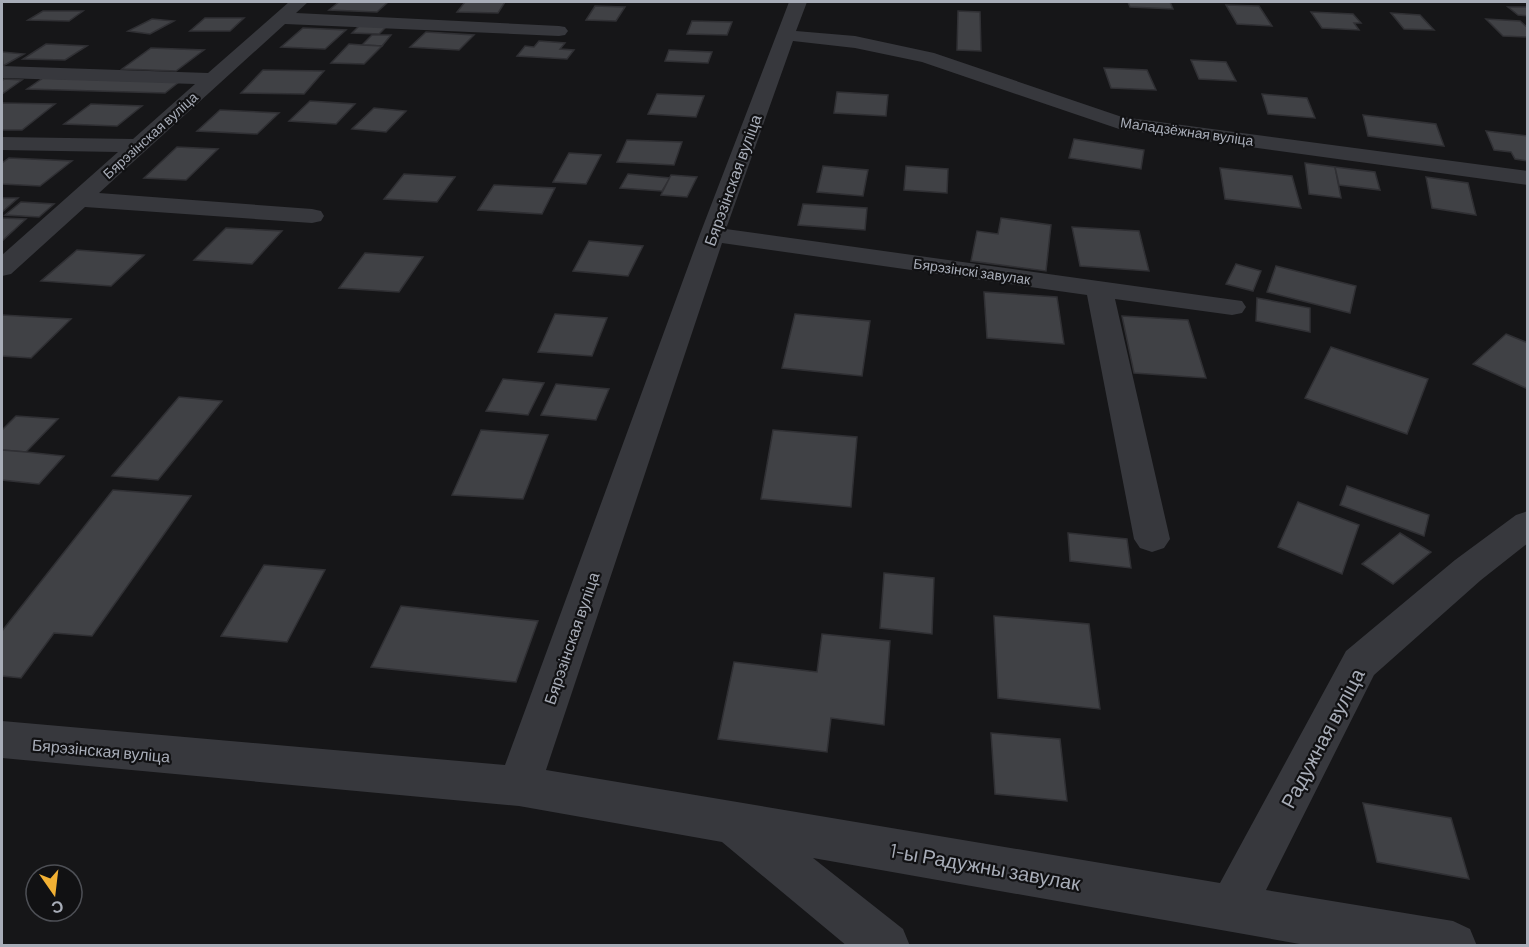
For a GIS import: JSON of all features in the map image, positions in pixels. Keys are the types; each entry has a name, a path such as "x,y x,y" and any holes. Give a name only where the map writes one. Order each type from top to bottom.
{"street":[{"name":"Бярэзінская вуліца","path":"2,268 299,2"},
{"name":"Бярэзінская вуліца","path":"2,740 519,786 712,234 798,2"},
{"path":"280,18 560,31"},
{"name":"Маладзёжная вуліца","path":"784,35 855,42 927,57 1119,123 1527,178"},
{"path":"2,72 212,79"},
{"path":"2,143 137,146"},
{"path":"79,199 312,216"},
{"name":"Бярэзінскі завулак","path":"712,234 1232,307"},
{"path":"1099,288 1152,539"},
{"name":"Радужная вуліца","path":"1232,908 1360,663 1468,570 1527,524"},
{"name":"1-ы Радужны завулак","path":"519,786 1452,945"},
{"path":"734,824 886,945"}],"building":[{"path":"339,2 388,2 377,12 329,10"},
{"path":"465,2 505,2 498,13 457,12"},
{"path":"1128,2 1170,2 1173,9 1130,7"},
{"path":"1226,5 1259,6 1272,26 1237,24"},
{"path":"595,6 625,7 616,21 586,20"},
{"path":"1508,7 1528,7 1528,16 1518,15"},
{"path":"43,11 83,11 69,21 28,20"},
{"path":"958,11 980,12 981,51 957,50"},
{"path":"1311,12 1353,14 1361,23 1354,23 1359,30 1322,28"},
{"path":"1391,13 1420,15 1434,30 1404,29"},
{"path":"205,18 244,18 230,31 190,31"},
{"path":"152,19 174,21 150,34 128,31"},
{"path":"1486,19 1520,21 1528,28 1528,37 1503,36"},
{"path":"692,21 732,22 727,35 687,34"},
{"path":"361,24 388,25 379,34 352,33"},
{"path":"303,28 346,30 325,49 281,47"},
{"path":"426,32 474,35 459,50 410,47"},
{"path":"372,35 391,35 382,46 362,45"},
{"path":"539,41 565,43 560,49 574,50 567,59 517,56 525,46 534,47"},
{"path":"46,44 87,46 65,60 23,59"},
{"path":"349,44 382,46 364,64 331,63"},
{"path":"151,48 204,50 176,71 122,69"},
{"path":"669,50 712,52 708,63 665,61"},
{"path":"2,52 24,54 3,66"},
{"path":"1191,60 1226,62 1236,81 1199,79"},
{"path":"1104,68 1147,70 1156,90 1111,88"},
{"path":"263,70 324,71 304,94 241,93"},
{"path":"43,78 179,82 165,93 27,89"},
{"path":"4,79 22,80 2,94"},
{"path":"837,92 888,95 886,116 834,113"},
{"path":"657,94 704,96 696,117 648,114"},
{"path":"1262,94 1307,98 1315,118 1268,114"},
{"path":"310,101 355,104 336,124 289,121"},
{"path":"2,103 55,104 22,130 2,130"},
{"path":"91,104 142,106 117,126 64,124"},
{"path":"374,108 406,111 386,132 352,129"},
{"path":"220,110 279,113 257,134 197,131"},
{"path":"1363,115 1436,124 1444,146 1368,136"},
{"path":"1486,131 1528,136 1528,161 1515,159 1511,152 1494,150"},
{"path":"1074,139 1144,150 1141,169 1069,158"},
{"path":"627,140 682,142 674,165 617,162"},
{"path":"177,147 218,149 186,180 144,178"},
{"path":"569,153 601,155 586,184 553,182"},
{"path":"9,158 72,161 40,186 2,184 2,163"},
{"path":"1305,163 1335,167 1341,198 1309,194"},
{"path":"823,166 868,170 863,196 817,192"},
{"path":"906,166 948,169 947,193 904,190"},
{"path":"1335,167 1375,172 1380,190 1339,185"},
{"path":"1220,168 1292,176 1301,208 1225,199"},
{"path":"404,174 455,177 437,202 384,199"},
{"path":"628,174 670,178 662,191 620,188"},
{"path":"671,175 697,177 687,197 661,195"},
{"path":"1426,177 1468,183 1476,215 1432,208"},
{"path":"494,185 555,188 542,214 478,210"},
{"path":"2,198 18,198 2,212"},
{"path":"21,202 54,204 39,217 5,215"},
{"path":"803,204 867,208 865,230 798,225"},
{"path":"2,218 26,219 2,241"},
{"path":"1001,218 1051,225 1046,271 971,261 977,231 998,234"},
{"path":"1072,227 1139,231 1149,271 1080,266"},
{"path":"226,228 282,231 252,264 194,260"},
{"path":"589,241 643,246 628,276 573,271"},
{"path":"77,250 144,255 111,286 41,281"},
{"path":"365,253 423,257 399,292 339,288"},
{"path":"1236,264 1261,271 1253,291 1226,284"},
{"path":"1276,266 1356,286 1350,313 1267,292"},
{"path":"984,292 1057,297 1064,344 987,338"},
{"path":"1257,298 1310,308 1310,332 1256,321"},
{"path":"555,314 607,318 592,356 538,352"},
{"path":"795,314 870,321 862,376 782,368"},
{"path":"2,315 71,319 31,358 2,356"},
{"path":"1122,316 1188,320 1206,378 1134,373"},
{"path":"1506,334 1528,343 1528,389 1473,364"},
{"path":"1331,347 1428,379 1407,434 1305,398"},
{"path":"503,379 544,383 528,415 486,411"},
{"path":"556,384 609,389 596,420 541,415"},
{"path":"179,397 222,401 158,480 112,476"},
{"path":"16,416 58,419 26,452 2,450 2,430"},
{"path":"481,430 548,435 523,499 452,495"},
{"path":"773,430 857,437 851,507 761,499"},
{"path":"2,450 64,456 39,484 2,480"},
{"path":"1347,486 1429,515 1424,536 1340,505"},
{"path":"113,490 191,496 92,636 54,633 21,678 2,676 2,631"},
{"path":"1298,502 1359,525 1342,574 1278,547"},
{"path":"1068,533 1127,539 1131,568 1070,561"},
{"path":"1400,533 1431,552 1393,584 1362,564"},
{"path":"264,565 325,570 287,642 221,636"},
{"path":"884,573 934,578 932,634 880,628"},
{"path":"401,606 538,621 516,682 371,667"},
{"path":"994,616 1089,624 1100,709 998,698"},
{"path":"822,634 890,641 884,725 831,718 827,752 718,739 734,662 817,672"},
{"path":"991,733 1060,739 1067,801 995,794"},
{"path":"1363,803 1451,818 1469,879 1377,862"}]}
